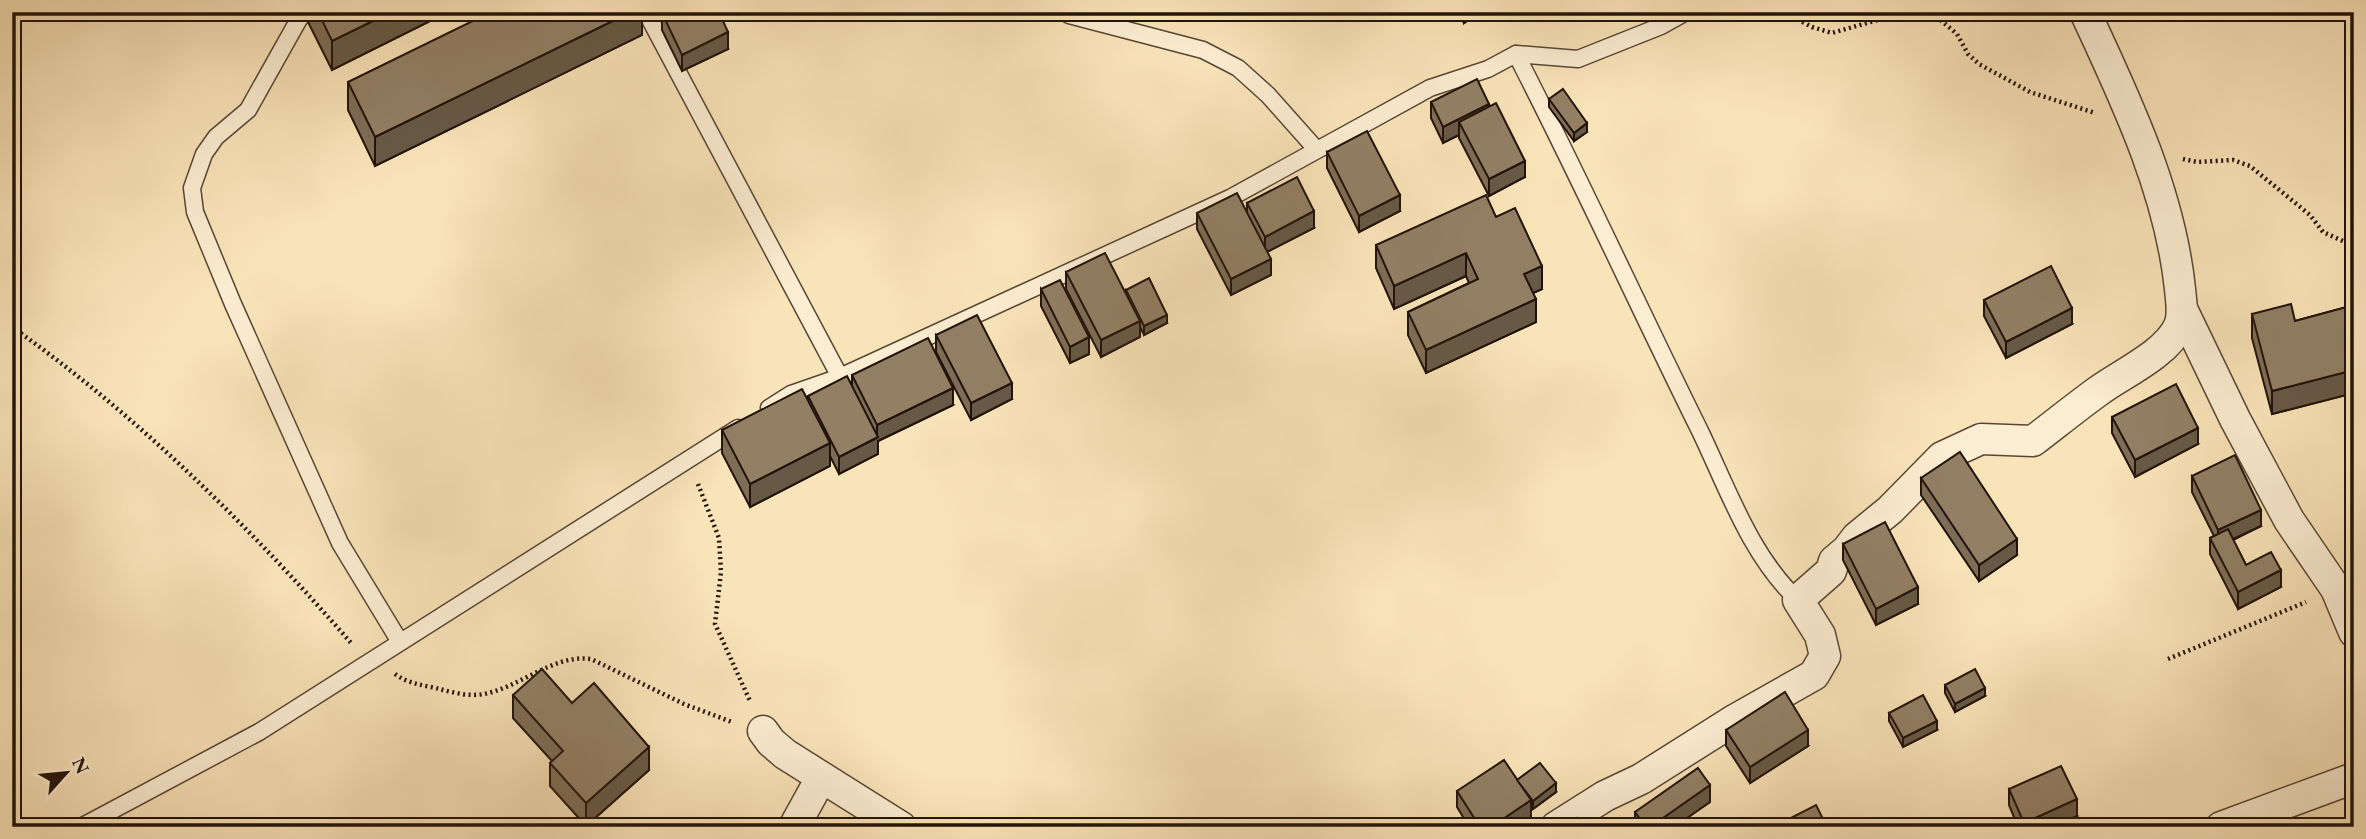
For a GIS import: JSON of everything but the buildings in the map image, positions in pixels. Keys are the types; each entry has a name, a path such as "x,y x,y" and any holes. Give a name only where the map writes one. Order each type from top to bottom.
{"street":[{"path":"1556,827 1814,675 1825,656 1820,635 1798,600 1831,571 1834,561 1857,537 1890,510 1942,457 1981,439 2033,442 2098,391 2168,343 2180,325 2182,309 2176,255 2141,141 2121,87 2085,12"},
{"path":"2182,309 2235,419 2289,520 2336,589 2354,632"},
{"path":"763,731 778,748 821,778 901,827"},
{"path":"794,827 821,778"},
{"path":"2221,827 2354,779"}],"lane":[{"path":"306,12 299,19 248,110 216,137 204,154 192,188 195,212 233,304 340,543 400,642"},
{"path":"646,12 840,377"},
{"path":"1066,12 1107,26 1203,50 1238,68 1268,95 1316,149"},
{"path":"81,827 260,732 791,394 840,377 1230,198 1430,88 1488,69 1516,54 1578,59 1661,26 1686,12"},
{"path":"1516,54 1601,223 1759,553 1783,586 1798,600"}],"path":[{"path":"1771,12 1793,17 1832,33 1905,12"},
{"path":"1926,12 1957,34 1968,54 1979,64 2029,92 2107,118 2157,153 2197,162 2233,160 2250,166 2310,215 2323,232 2354,246"},
{"path":"12,327 63,363 108,400 396,676 412,683 481,695 498,691 563,661 576,657 591,659 717,718 763,731"},
{"path":"689,461 719,538 720,572 715,624 763,731"},
{"path":"2168,659 2336,589"}]}
